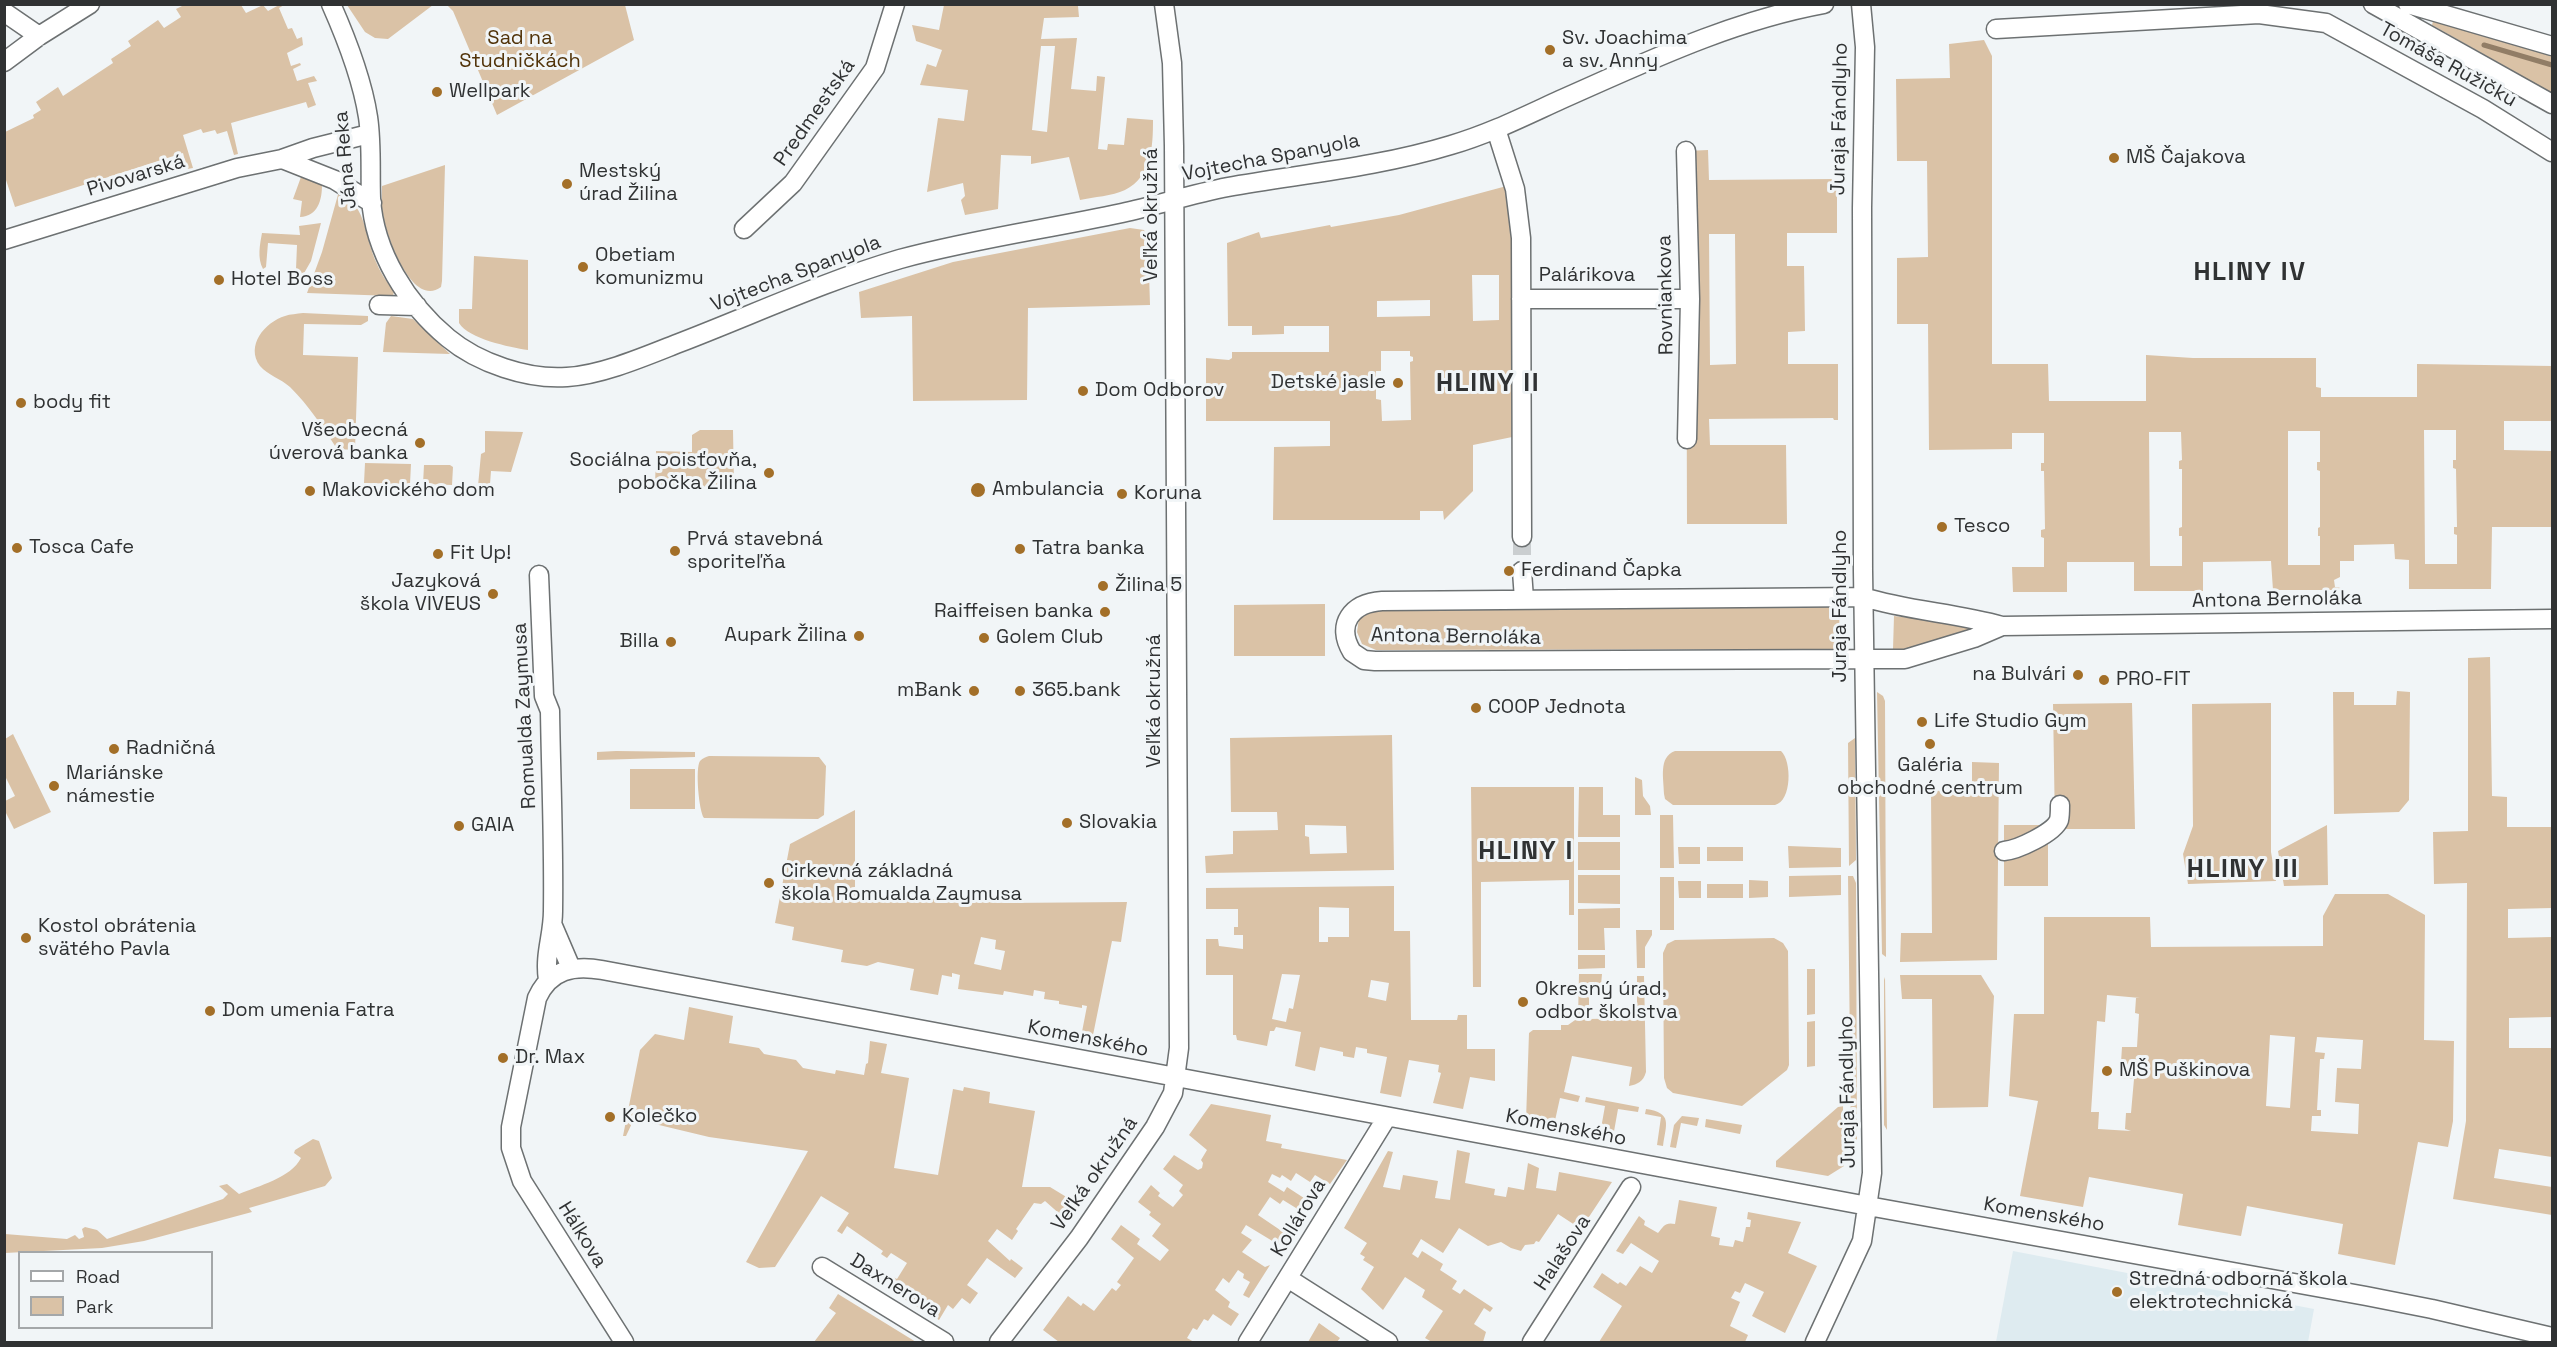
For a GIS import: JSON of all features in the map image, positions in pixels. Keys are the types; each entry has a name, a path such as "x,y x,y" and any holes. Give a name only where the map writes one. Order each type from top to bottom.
{"street":[{"path":"4,62 39,36 90,4"},
{"name":"Jána Reka","path":"331,4 358,76 368,117 372,203 381,246 401,284 417,306"},
{"name":"Predmestská","path":"744,230 794,183 875,68 895,4"},
{"name":"Veľká okružná","path":"999,1342 1079,1238 1145,1142 1173,1092 1176,1078 1179,1048 1174,200 1172,63 1164,4"},
{"name":"Vojtecha Spanyola","path":"417,306 451,341 493,363 538,375 566,377 592,373 650,354 896,260 951,246 1122,212 1225,188 1450,146 1496,129 1705,38 1745,24 1824,4"},
{"name":"Juraja Fándlyho","path":"1815,1342 1862,1241 1872,1173 1863,597 1862,257 1865,47 1862,4"},
{"path":"2373,4 2553,104"},
{"path":"2408,4 2553,46"},
{"path":"4,12 39,36"},
{"name":"Tomáša Ružičku","path":"1996,29 2259,14 2326,23 2484,109 2553,152"},
{"path":"1496,129 1515,189 1521,238 1522,537"},
{"name":"Pivovarská","path":"4,240 237,168 282,159 369,134"},
{"name":"Rovniankova","path":"1686,151 1690,299 1687,439"},
{"path":"282,159 335,180 372,203"},
{"name":"Palárikova","path":"1521,299 1690,299"},
{"path":"379,305 417,306"},
{"path":"1522,571 1524,599"},
{"name":"Romualda Zaymusa","path":"511,1148 512,1119 537,998 548,980 546,963 553,926 554,843 550,711 544,696 539,575"},
{"name":"Antona Bernoláka","path":"2002,626 1974,638 1905,659 1375,661 1364,660 1355,655 1346,638 1349,617 1356,608 1364,603 1382,601 1863,597 1889,605 1972,617 2002,626 2553,619"},
{"path":"2004,851 2014,850 2051,830 2059,820 2060,805"},
{"name":"Romualda Zaymusa","path":"553,926 571,968"},
{"path":"548,980 571,968"},
{"name":"Komenského","path":"571,968 614,972 2432,1309 2553,1337"},
{"name":"Kollárova","path":"1248,1342 1387,1117"},
{"name":"Hálkova","path":"511,1148 514,1162 528,1191 624,1342"},
{"name":"Halašova","path":"1532,1342 1631,1187"},
{"name":"Daxnerova","path":"822,1267 944,1342"},
{"path":"1289,1279 1388,1342"}],"shaded area":[{"name":"Stredná odborná škola elektrotechnická","path":"2013,1251 2314,1309 2308,1342 1996,1342"}],"green space":[{"path":"184,5 241,5 246,13 263,5 268,11 284,5 279,8 288,29 292,28 297,39 302,37 303,45 287,53 291,66 300,63 301,65 293,69 297,81 314,76 317,81 308,83 316,105 308,108 306,102 231,123 238,154 234,155 227,131 217,134 215,130 203,133 201,129 183,135 193,168 187,169 183,153 15,207 5,177 5,132 34,118 33,115 41,110 36,102 58,87 63,96 113,63 111,59 131,46 128,41 158,20 164,28 181,17 176,9"},
{"name":"Sad na Studničkách","path":"347,5 433,5 388,39 375,38 365,32"},
{"name":"Sad na Studničkách","path":"447,5 625,5 634,40 497,115 453,11"},
{"path":"944,5 1083,5 1078,6 1079,17 1044,18 1041,39 1077,38 1071,89 1096,91 1097,76 1105,77 1098,149 1107,150 1108,144 1124,145 1127,118 1153,120 1149,160 1141,177 1120,192 1080,200 1069,157 1031,164 1031,156 1001,155 998,209 965,215 961,200 965,196 963,183 927,192 938,118 964,121 968,90 920,85 927,64 936,67 942,50 916,41 912,25 939,30","holes":["1041,46 1055,46 1047,132 1032,130"]},
{"path":"2433,21 2552,55 2552,93 2432,25"},
{"path":"1984,40 1992,56 1992,364 2048,364 2049,401 2146,401 2146,355 2193,358 2316,358 2316,387 2321,388 2321,397 2417,397 2417,364 2552,366 2552,421 2504,421 2504,450 2552,451 2552,527 2492,527 2491,589 2409,589 2409,560 2395,559 2394,544 2354,545 2354,561 2340,561 2340,577 2334,580 2335,587 2341,590 2273,590 2271,561 2203,562 2203,591 2134,591 2134,562 2067,562 2067,592 2013,592 2012,567 2044,567 2044,538 2041,537 2041,530 2045,529 2044,471 2041,471 2041,463 2044,463 2044,433 2012,433 2012,449 1929,450 1928,324 1897,324 1897,258 1928,257 1927,161 1897,161 1896,79 1950,78 1949,44","holes":["2424,430 2456,430 2456,460 2453,460 2453,468 2456,469 2457,527 2454,527 2454,534 2457,535 2457,564 2425,564","2288,431 2320,431 2320,462 2317,462 2317,470 2320,471 2320,527 2318,528 2320,565 2288,565","2149,432 2181,432 2182,460 2179,461 2179,469 2182,469 2182,527 2179,528 2179,536 2182,536 2182,566 2150,566"]},
{"path":"1708,150 1709,180 1837,179 1837,233 1787,233 1787,266 1804,266 1805,331 1788,332 1788,364 1838,364 1838,420 1833,418 1709,419 1710,445 1786,445 1787,524 1687,524 1686,151","holes":["1709,234 1735,234 1736,364 1710,365"]},
{"path":"445,165 442,281 441,287 430,291 420,288 411,279 395,252 383,214 382,186"},
{"path":"301,177 318,181 322,185 318,206 311,214 300,217 302,201 293,199"},
{"path":"1514,184 1522,435 1473,445 1473,491 1444,520 1443,511 1420,511 1420,520 1273,520 1274,447 1330,446 1330,421 1206,421 1206,358 1229,360 1232,358 1232,352 1329,352 1329,326 1284,326 1284,334 1252,335 1252,326 1228,326 1227,243 1259,232 1261,238 1399,215","holes":["1472,275 1499,275 1499,320 1473,321","1430,300 1430,316 1377,317 1377,301","1381,351 1410,351 1410,356 1413,357 1413,361 1410,362 1411,420 1382,421 1381,400 1376,399 1376,371 1381,371"]},
{"path":"339,191 349,198 361,215 380,271 394,292 393,296 307,293 322,252"},
{"path":"321,223 311,261 303,275 300,276 296,269 297,245 268,243 266,267 263,269 260,256 262,233 300,235 299,226"},
{"path":"1130,228 1144,230 1148,238 1150,305 1028,308 1027,400 913,401 912,316 861,318 859,292 953,262"},
{"path":"474,256 528,260 528,350 480,338 464,329 459,323 459,309 472,309"},
{"path":"303,313 368,316 368,321 361,325 304,324 303,355 358,357 355,450 337,449 297,394 263,369 256,358 256,343 264,329 278,319"},
{"path":"391,316 413,319 450,354 383,352 386,323"},
{"path":"700,430 733,430 734,486 655,487 656,451 692,452 692,435"},
{"path":"485,431 523,432 511,472 491,471 490,484 486,487 478,486 481,454 485,452"},
{"path":"365,463 411,464 410,484 364,483"},
{"path":"424,465 453,467 452,485 423,484"},
{"path":"1325,604 1325,656 1234,656 1234,605"},
{"path":"1839,606 1840,649 1376,650 1362,644 1357,632 1359,618 1374,609"},
{"path":"1894,616 1963,624 1972,628 1969,632 1907,651 1896,651 1893,649"},
{"path":"2490,657 2492,796 2507,797 2507,827 2552,827 2552,908 2508,909 2508,938 2552,937 2552,1017 2509,1018 2509,1048 2552,1048 2552,1157 2499,1149 2494,1178 2552,1187 2552,1215 2453,1199 2466,1121 2467,883 2434,884 2433,832 2468,831 2468,658"},
{"path":"2397,691 2410,692 2409,800 2399,812 2334,814 2333,692 2354,692 2354,705 2396,705"},
{"path":"1877,692 1883,696 1885,701 1886,957 1882,954"},
{"path":"2132,703 2135,829 2055,829 2053,704"},
{"path":"2271,703 2271,852 2276,881 2188,884 2183,854 2193,826 2192,704"},
{"path":"13,734 51,812 14,829 5,811 5,801 15,796 5,776 5,739"},
{"path":"1392,735 1394,870 1206,873 1205,856 1233,854 1233,831 1278,830 1277,812 1231,812 1230,738","holes":["1305,825 1346,826 1347,853 1310,854 1309,837 1305,836"]},
{"path":"1855,738 1856,860 1849,866 1848,743"},
{"path":"1675,751 1781,751 1785,756 1788,771 1785,796 1775,805 1673,805 1665,799 1663,769 1666,758"},
{"path":"597,752 695,752 695,757 597,760"},
{"path":"709,756 819,757 826,766 824,815 818,819 704,818 699,799 698,772 700,761"},
{"path":"1972,762 1999,763 1997,960 1900,962 1901,933 1932,933 1931,791 1972,790"},
{"path":"630,769 695,769 695,809 630,809"},
{"path":"1635,777 1642,780 1643,796 1650,806 1651,815 1635,815"},
{"path":"1471,787 1574,787 1574,915 1569,915 1569,880 1481,882 1481,987 1473,987"},
{"path":"1579,787 1603,787 1603,815 1620,815 1620,837 1578,837"},
{"path":"855,810 855,895 1005,903 1127,902 1121,942 1112,941 1092,1040 1081,1037 1087,1006 1082,1005 1082,1008 1044,999 1045,992 1034,990 1033,996 1004,991 1003,995 958,989 960,975 952,973 952,977 942,975 938,995 910,990 914,969 878,962 867,966 841,962 843,950 792,940 794,927 775,923 790,844","holes":["981,937 996,940 995,949 1005,951 1001,970 974,964"]},
{"path":"1660,815 1673,815 1674,868 1660,868"},
{"path":"2004,825 2048,825 2048,886 2004,886"},
{"path":"2327,825 2328,885 2284,886 2278,851"},
{"path":"1578,842 1620,842 1620,870 1578,870"},
{"path":"1788,846 1841,848 1841,867 1789,868"},
{"path":"1678,847 1700,847 1700,864 1679,864"},
{"path":"1707,847 1743,847 1743,861 1707,861"},
{"path":"1578,875 1620,875 1620,904 1578,903"},
{"path":"1841,875 1841,895 1789,897 1789,876"},
{"path":"1848,876 1853,876 1856,883 1857,1149 1851,1140"},
{"path":"1660,877 1674,877 1674,930 1660,930"},
{"path":"1749,880 1768,881 1768,897 1749,898"},
{"path":"1678,881 1701,881 1701,898 1679,898"},
{"path":"1707,884 1743,884 1743,898 1707,898"},
{"path":"1394,886 1394,931 1410,931 1411,1020 1457,1020 1458,1015 1467,1015 1467,1049 1495,1049 1495,1081 1470,1077 1463,1109 1433,1103 1441,1073 1438,1072 1439,1065 1409,1060 1401,1097 1380,1093 1387,1057 1367,1053 1367,1049 1356,1047 1354,1058 1343,1056 1343,1052 1320,1047 1315,1071 1295,1066 1301,1032 1276,1027 1274,1031 1270,1031 1267,1046 1237,1040 1236,1035 1233,1035 1233,975 1206,975 1206,939 1218,939 1219,946 1243,949 1243,935 1234,935 1234,927 1238,927 1238,909 1206,909 1206,888","holes":["1319,907 1349,908 1349,937 1328,937 1328,942 1319,942","1282,974 1300,975 1293,1009 1289,1008 1286,1022 1272,1019","1371,980 1389,983 1386,1001 1368,997"]},
{"path":"2335,894 2388,894 2425,915 2424,1040 2454,1041 2453,1121 2448,1147 2418,1142 2395,1265 2338,1254 2343,1224 2247,1206 2241,1236 2178,1225 2183,1194 2089,1177 2083,1207 2020,1196 2038,1101 2009,1096 2014,1014 2044,1014 2044,917 2150,917 2151,947 2323,946 2323,916","holes":["2107,995 2140,998 2136,998 2135,1013 2139,1014 2137,1047 2122,1047 2120,1078 2134,1079 2131,1113 2126,1113 2125,1129 2131,1131 2098,1129 2099,1112 2091,1112 2097,1021 2105,1022","2270,1035 2295,1037 2290,1108 2266,1106","2317,1037 2363,1040 2361,1069 2337,1068 2335,1102 2359,1104 2358,1134 2311,1131 2312,1116 2321,1116 2321,1110 2317,1110 2320,1059 2324,1059 2325,1053 2315,1052"]},
{"path":"1620,908 1620,928 1604,928 1605,950 1578,950 1578,909"},
{"path":"1636,930 1652,930 1652,935 1645,947 1645,968 1637,968"},
{"path":"1774,938 1783,943 1788,951 1789,1065 1787,1070 1742,1106 1673,1093 1667,1088 1664,1078 1663,953 1667,944 1675,940"},
{"path":"1578,955 1605,955 1605,968 1578,969"},
{"path":"1807,969 1815,969 1815,1014 1807,1015"},
{"path":"1579,974 1602,974 1601,985 1589,985 1589,1019 1637,1018 1637,976 1644,976 1645,1075 1640,1082 1629,1086 1632,1067 1572,1056 1564,1092 1580,1096 1578,1102 1560,1098 1554,1125 1526,1120 1529,1033 1533,1030 1561,1030 1561,1025 1568,1025 1578,1018"},
{"path":"1900,975 1981,975 1994,996 1988,1107 1933,1108 1932,999 1902,999"},
{"path":"1885,977 1887,1130 1884,1125"},
{"path":"689,1007 733,1016 729,1043 759,1048 764,1054 796,1060 803,1068 835,1074 836,1070 864,1075 868,1063 870,1041 887,1044 881,1073 909,1078 894,1168 938,1175 953,1089 963,1091 964,1087 990,1092 989,1103 1035,1111 1022,1187 1050,1187 1073,1201 1062,1216 1045,1201 1041,1204 1034,1203 1016,1229 1018,1231 1012,1240 997,1229 988,1241 1010,1261 1011,1259 1023,1268 1015,1278 987,1258 967,1285 978,1293 970,1304 962,1298 953,1309 948,1305 939,1320 886,1288 893,1277 897,1279 907,1263 891,1253 887,1258 881,1254 883,1251 847,1226 842,1234 837,1231 849,1213 821,1196 775,1267 759,1268 746,1262 808,1151 709,1137 634,1119 626,1136 623,1136 640,1050 655,1034 684,1040"},
{"path":"1815,1021 1815,1066 1807,1067 1807,1022"},
{"path":"1586,1097 1639,1107 1638,1112 1618,1109 1613,1137 1600,1134 1605,1106 1585,1102"},
{"path":"1211,1104 1271,1115 1266,1141 1282,1144 1281,1148 1347,1160 1330,1184 1315,1175 1310,1182 1296,1173 1291,1181 1282,1175 1280,1178 1272,1174 1268,1182 1284,1192 1287,1187 1307,1200 1298,1215 1296,1208 1283,1200 1280,1204 1270,1197 1258,1215 1286,1234 1279,1245 1246,1225 1241,1233 1252,1240 1242,1252 1265,1267 1270,1265 1249,1298 1243,1295 1250,1282 1243,1278 1244,1274 1238,1270 1229,1283 1223,1278 1215,1290 1230,1302 1228,1307 1239,1314 1231,1326 1213,1314 1208,1321 1204,1319 1197,1330 1193,1328 1187,1338 1194,1342 1059,1342 1043,1330 1068,1296 1081,1306 1083,1303 1094,1311 1112,1288 1116,1291 1121,1285 1117,1282 1134,1258 1111,1239 1121,1225 1140,1239 1137,1244 1160,1261 1169,1250 1152,1236 1161,1224 1138,1202 1151,1185 1160,1193 1158,1196 1173,1207 1183,1195 1179,1191 1183,1185 1163,1169 1174,1155 1198,1170 1202,1168 1201,1160 1207,1150 1189,1135"},
{"path":"1843,1106 1844,1166 1828,1176 1776,1167 1776,1161 1838,1107"},
{"path":"1646,1109 1660,1113 1666,1121 1663,1146 1657,1145 1661,1117 1645,1114"},
{"path":"1682,1116 1699,1118 1697,1126 1681,1123 1676,1148 1670,1147 1674,1125"},
{"path":"1706,1119 1742,1125 1740,1134 1705,1127"},
{"path":"313,1139 319,1141 332,1178 325,1186 249,1208 252,1212 144,1241 102,1248 5,1253 5,1234 67,1239 75,1235 79,1239 84,1237 82,1229 85,1227 97,1230 107,1239 223,1199 228,1194 219,1186 227,1184 239,1194 290,1171 301,1158 294,1153 295,1150"},
{"path":"1457,1150 1470,1153 1465,1183 1495,1189 1494,1195 1506,1197 1508,1187 1524,1190 1528,1163 1539,1168 1536,1188 1556,1191 1559,1172 1612,1182 1581,1229 1558,1214 1539,1242 1525,1245 1521,1251 1501,1242 1488,1246 1459,1228 1443,1253 1421,1239 1412,1254 1418,1258 1422,1251 1443,1264 1440,1270 1457,1281 1452,1289 1460,1294 1464,1289 1493,1308 1490,1312 1484,1308 1474,1324 1486,1332 1483,1342 1432,1342 1425,1338 1443,1311 1422,1297 1425,1290 1405,1277 1383,1310 1361,1289 1374,1267 1363,1260 1365,1257 1360,1254 1367,1243 1344,1228 1388,1151 1393,1152 1383,1187 1400,1190 1403,1175 1438,1181 1435,1198 1450,1200"},
{"path":"1679,1200 1717,1207 1711,1236 1720,1238 1719,1245 1733,1247 1735,1240 1743,1242 1746,1227 1750,1227 1751,1220 1747,1219 1748,1212 1801,1222 1788,1253 1817,1266 1785,1333 1752,1316 1764,1292 1745,1283 1740,1293 1735,1291 1731,1298 1740,1302 1730,1326 1748,1335 1745,1342 1599,1342 1622,1306 1593,1287 1602,1273 1618,1284 1620,1282 1626,1286 1640,1266 1652,1273 1659,1261 1631,1243 1623,1254 1616,1251 1639,1216 1645,1221 1644,1225 1658,1233 1667,1224 1675,1224"},
{"path":"838,1294 916,1342 814,1342 836,1313 829,1308"},
{"path":"1319,1323 1340,1338 1337,1342 1308,1342"}],"waterway":[{"path":"2484,45 2552,65"}],"tunnel":[{"path":"1522,537 1522,571"}],"place":[{"name":"Sv. Joachima a sv. Anny","path":"1550,50"},
{"name":"Wellpark","path":"437,92"},
{"name":"MŠ Čajakova","path":"2114,158"},
{"name":"Mestský úrad Žilina","path":"567,184"},
{"name":"Obetiam komunizmu","path":"583,267"},
{"name":"Hotel Boss","path":"219,280"},
{"name":"Detské jasle","path":"1398,383"},
{"name":"Dom Odborov","path":"1083,391"},
{"name":"body fit","path":"21,403"},
{"name":"Všeobecná úverová banka","path":"420,443"},
{"name":"Sociálna poisťovňa, pobočka Žilina","path":"769,473"},
{"name":"Ambulancia","path":"978,490"},
{"name":"Makovického dom","path":"310,491"},
{"name":"Koruna","path":"1122,494"},
{"name":"Tesco","path":"1942,527"},
{"name":"Tosca Cafe","path":"17,548"},
{"name":"Tatra banka","path":"1020,549"},
{"name":"Prvá stavebná sporiteľňa","path":"675,551"},
{"name":"Fit Up!","path":"438,554"},
{"name":"Ferdinand Čapka","path":"1509,571"},
{"name":"Žilina 5","path":"1103,586"},
{"name":"Jazyková škola VIVEUS","path":"493,594"},
{"name":"Raiffeisen banka","path":"1105,612"},
{"name":"Aupark Žilina","path":"859,636"},
{"name":"Golem Club","path":"984,638"},
{"name":"Billa","path":"671,642"},
{"name":"na Bulvári","path":"2078,675"},
{"name":"PRO-FIT","path":"2104,680"},
{"name":"mBank","path":"974,691"},
{"name":"365.bank","path":"1020,691"},
{"name":"COOP Jednota","path":"1476,708"},
{"name":"Life Studio Gym","path":"1922,722"},
{"name":"Galéria obchodné centrum","path":"1930,744"},
{"name":"Radničná","path":"114,749"},
{"name":"Mariánske námestie","path":"54,786"},
{"name":"Slovakia","path":"1067,823"},
{"name":"GAIA","path":"459,826"},
{"name":"Cirkevná základná škola Romualda Zaymusa","path":"769,883"},
{"name":"Kostol obrátenia svätého Pavla","path":"26,938"},
{"name":"Okresný úrad, odbor školstva","path":"1523,1002"},
{"name":"Dom umenia Fatra","path":"210,1011"},
{"name":"Dr. Max","path":"503,1058"},
{"name":"MŠ Puškinova","path":"2107,1071"},
{"name":"Kolečko","path":"610,1117"},
{"name":"Stredná odborná škola elektrotechnická","path":"2117,1292"}],"district":[{"name":"HLINY IV","path":"2250,273"},
{"name":"HLINY II","path":"1488,384"},
{"name":"HLINY I","path":"1526,852"},
{"name":"HLINY III","path":"2243,870"}]}
